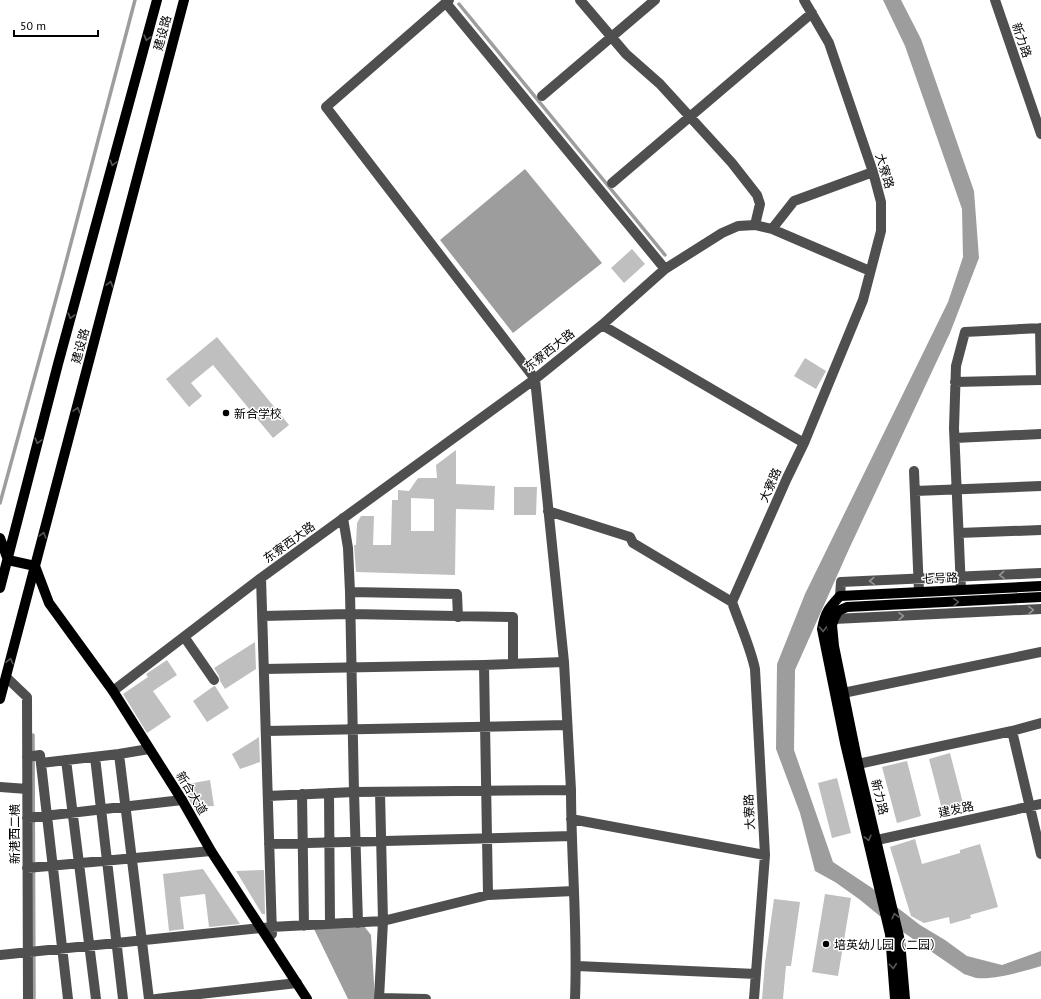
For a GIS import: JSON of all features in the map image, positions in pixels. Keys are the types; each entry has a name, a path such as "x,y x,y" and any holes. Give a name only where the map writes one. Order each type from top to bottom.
{"main road":[{"name":"建设路","path":"0,588 60,356 157,0"},
{"name":"建设路","path":"0,699 94,347 184,0"},
{"path":"0,538 8,560 35,566"},
{"name":"新合大道","path":"35,566 49,603 113,692 182,800 211,851 267,928 272,943 307,999"},
{"name":"七号路","path":"840,596 1041,586"},
{"path":"840,596 828,608 824,616 822,629 830,646 845,743 880,886 890,934 896,999"},
{"name":"七号路","path":"834,619 838,612 847,608 1041,597"},
{"name":"新力路","path":"834,619 830,646 900,941 905,999"}],"street":[{"path":"580,0 626,54 660,84 732,163 757,195 760,204 755,225"},
{"path":"542,96 655,0"},
{"name":"大寮路","path":"754,999 765,855 755,669 752,654 732,602 804,443 863,300 881,231 881,202 873,172 829,43 804,0"},
{"name":"新力路","path":"995,0 1041,134"},
{"path":"575,999 576,966 571,790 564,662 535,379 326,107 448,1 665,269"},
{"path":"612,183 812,13"},
{"path":"772,229 794,201 873,172"},
{"name":"东寮西大路","path":"113,692 261,578 535,379 602,325 665,269 722,234 738,226 755,225 772,229 870,271"},
{"path":"602,325 804,443"},
{"path":"955,382 1041,380 1040,328 965,332 956,366 955,382 955,438 961,589"},
{"path":"955,438 1041,434"},
{"path":"914,471 920,592"},
{"path":"915,491 1041,486"},
{"path":"548,511 630,537 633,543 732,602"},
{"path":"342,518 348,548 350,592 358,923"},
{"path":"959,533 1041,530"},
{"path":"840,596 841,582 1041,573"},
{"path":"261,578 269,844 267,928"},
{"path":"350,592 457,594 458,617"},
{"path":"834,619 1041,610"},
{"path":"262,616 350,614 513,617 513,664"},
{"path":"185,638 214,680"},
{"path":"842,693 1041,652"},
{"path":"264,669 564,662"},
{"path":"484,665 488,895"},
{"name":"新港西二横","path":"6,677 27,697 34,758 27,789 36,817 32,867 33,952 28,999"},
{"path":"858,764 1012,731 1041,723"},
{"path":"266,731 567,726"},
{"path":"1012,731 1041,854"},
{"path":"68,999 53,866 36,817 34,758 66,760 119,754 149,748"},
{"path":"119,754 149,999"},
{"path":"95,757 123,999"},
{"path":"66,760 96,999"},
{"path":"0,787 27,789"},
{"path":"268,796 354,792 571,790"},
{"path":"380,792 383,921 379,998 426,999"},
{"path":"329,793 330,924"},
{"path":"302,794 304,926"},
{"path":"36,817 126,808 182,800"},
{"name":"建发路","path":"877,840 1041,804"},
{"path":"571,819 765,855"},
{"path":"269,844 572,836"},
{"path":"32,867 211,851"},
{"path":"0,955 267,928 383,921 488,895 574,892"},
{"path":"576,966 756,974"},
{"path":"156,999 297,983"}],"shaded area":[{"path":"883,0 901,0 921,39 974,191 979,258 950,333 849,549 795,670 794,750 833,862 872,888 920,925 945,940 967,956 1002,965 1041,951 1041,966 991,978 976,978 964,974 881,917 835,882 815,871 800,813 776,749 777,664 805,594 948,302 963,257 962,209 905,46"},
{"path":"525,169 602,263 513,333 440,240"},
{"path":"364,926 371,935 375,999 348,999 314,929"}],"building":[{"path":"632,249 645,264 624,283 611,268"},
{"path":"217,337 289,425 273,438 213,365 191,383 202,396 189,407 166,379"},
{"path":"805,358 826,371 816,389 794,376"},
{"path":"456,450 456,484 495,486 494,510 456,509 455,575 356,572 354,545 356,545 357,523 361,516 374,516 373,545 391,545 392,500 398,500 398,490 409,491 418,478 437,478 436,465","holes":["411,498 434,499 434,531 411,531"]},
{"path":"514,487 537,487 536,515 514,515"},
{"path":"255,642 256,669 225,689 214,668"},
{"path":"167,660 177,675 153,691 171,717 147,733 123,694 148,677 146,674"},
{"path":"214,686 229,708 207,722 193,701"},
{"path":"259,737 260,762 240,769 232,754"},
{"path":"950,753 964,807 943,813 929,759"},
{"path":"907,761 921,816 897,823 882,767"},
{"path":"837,778 851,833 832,838 818,783"},
{"path":"210,780 214,806 193,807 182,785"},
{"path":"915,839 922,864 960,853 960,850 980,844 998,907 970,915 971,918 950,924 949,917 924,923 911,916 890,847"},
{"path":"203,869 240,924 209,927 205,894 180,897 184,929 169,931 163,874"},
{"path":"264,870 265,914 262,914 236,871"},
{"path":"825,894 851,898 838,976 812,972"},
{"path":"774,899 800,902 791,966 786,966 783,999 762,999 765,963"}],"waterway":[{"path":"0,503 62,277 135,0"},
{"path":"459,4 665,255"},
{"path":"33,735 34,999"}],"place":[{"name":"新合学校","path":"226,413"},
{"name":"培英幼儿园（二园）","path":"826,944"}]}
